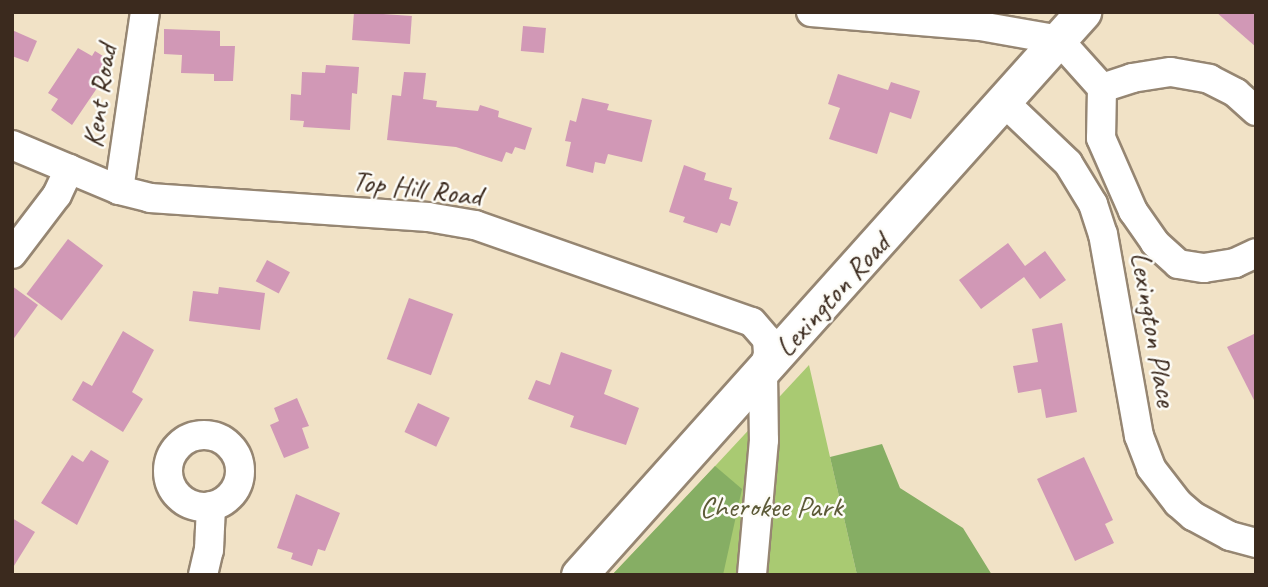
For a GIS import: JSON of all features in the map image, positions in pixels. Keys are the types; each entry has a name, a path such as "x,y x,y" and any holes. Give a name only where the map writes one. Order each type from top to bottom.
{"main road":[{"name":"Lexington Road","path":"579,575 1005,103 1083,12"}],"street":[{"name":"Kent Road","path":"119,190 145,12"},
{"path":"811,12 980,26 1059,40 1102,88 1101,138 1133,211 1155,243 1178,264 1204,268 1235,263 1256,253"},
{"path":"1102,88 1132,78 1171,72 1209,79 1236,93 1256,111"},
{"name":"Lexington Place","path":"1005,103 1068,163 1093,204 1103,234 1139,436 1151,468 1178,503 1193,516 1230,536 1256,543"},
{"name":"Top Hill Road","path":"12,145 119,190 150,198 428,217 475,225 752,322 767,339 763,372 764,440 752,575"},
{"path":"12,254 57,195 69,169"},
{"path":"203,575 209,550 211,506"}],"green space":[{"name":"Cherokee Park","path":"809,365 857,575 612,575 677,507"},
{"path":"882,444 900,488 963,528 992,575 857,575 830,457"},
{"path":"715,466 742,489 723,575 612,575"}],"building":[{"path":"354,12 412,16 410,44 352,40"},
{"path":"1216,12 1256,12 1256,47"},
{"path":"523,26 546,28 544,53 521,51"},
{"path":"164,29 220,31 220,46 235,46 233,81 214,81 214,74 181,73 182,55 164,54"},
{"path":"12,30 37,41 28,62 12,56"},
{"path":"78,48 92,56 95,51 114,63 72,125 51,110 58,99 48,93"},
{"path":"326,65 359,67 357,94 352,93 350,130 303,127 304,121 290,120 291,94 301,95 302,72 325,73"},
{"path":"404,72 426,73 423,99 437,101 436,107 478,111 480,105 499,111 498,117 532,128 525,150 515,147 512,154 506,152 502,162 456,147 387,140 392,95 401,96"},
{"path":"838,74 888,90 891,82 920,91 911,119 890,112 877,154 829,139 840,108 828,104"},
{"path":"582,98 609,104 607,110 652,120 642,162 608,154 605,164 595,162 593,173 566,166 571,142 565,141 570,120 576,122"},
{"path":"684,165 706,173 704,180 732,188 729,199 738,202 730,226 721,223 717,233 683,222 685,217 669,212"},
{"path":"68,239 103,265 62,321 26,294"},
{"path":"1008,243 1025,266 1045,251 1066,280 1040,299 1024,277 981,309 959,280"},
{"path":"267,260 290,272 279,293 256,281"},
{"path":"12,286 38,305 12,341"},
{"path":"219,287 265,293 260,330 189,321 193,291 218,294"},
{"path":"409,298 453,314 431,375 387,359"},
{"path":"1062,323 1077,412 1046,418 1041,389 1018,393 1013,366 1038,362 1032,329"},
{"path":"123,331 154,350 132,392 143,399 123,432 72,400 83,381 92,386"},
{"path":"1256,333 1256,404 1227,347"},
{"path":"561,352 612,370 604,394 639,408 626,445 570,427 574,416 528,399 536,380 550,385"},
{"path":"297,398 309,426 302,428 309,448 284,458 270,425 279,421 274,408"},
{"path":"418,403 450,418 436,447 404,432"},
{"path":"91,450 109,461 77,525 41,503 72,455 83,462"},
{"path":"1084,457 1113,520 1105,524 1114,543 1075,561 1037,479"},
{"path":"296,494 340,513 325,551 318,549 312,566 291,559 293,553 277,548"},
{"path":"12,518 35,532 12,569"}]}
